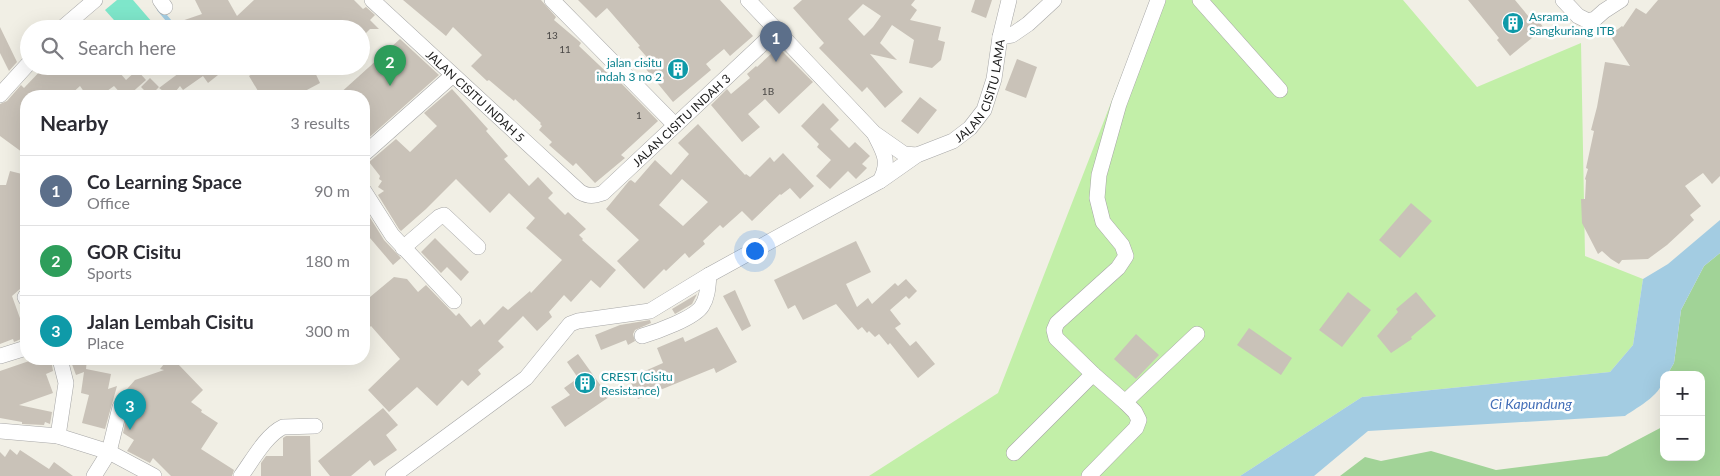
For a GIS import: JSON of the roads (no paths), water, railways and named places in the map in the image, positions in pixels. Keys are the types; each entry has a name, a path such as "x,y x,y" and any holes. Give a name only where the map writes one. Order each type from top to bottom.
{"street":[{"path":"72,20 95,0"},
{"name":"JALAN CISITU INDAH 5","path":"372,0 580,192"},
{"path":"552,0 675,124"},
{"path":"748,0 874,133 904,154 917,155"},
{"name":"JALAN CISITU LAMA","path":"393,476 526,378 570,324 578,321 650,311 709,275 880,181 917,155 953,141 970,128 984,110 994,79 1000,37 1009,0"},
{"path":"1000,37 1012,35 1028,24 1054,0"},
{"path":"1089,476 1136,428 1139,420 1126,402 1092,374 1056,338 1054,330 1057,323 1118,268 1126,256 1122,246 1103,222 1097,198 1099,175 1119,104 1158,0"},
{"path":"1200,0 1280,90"},
{"path":"1562,0 1583,19 1588,20 1595,19 1621,0"},
{"name":"JALAN CISITU INDAH 3","path":"580,192 588,196 596,196 603,193 776,31"},
{"path":"2,86 20,71"},
{"path":"370,149 453,75"},
{"path":"874,133 885,156 886,170 880,181"},
{"path":"370,200 392,235 454,301"},
{"path":"403,248 442,215 478,247"},
{"path":"642,336 666,328 701,308 707,296 709,275"},
{"path":"1126,402 1198,334"},
{"path":"0,356 20,350"},
{"path":"58,436 66,383 62,365"},
{"path":"1014,452 1092,374"},
{"path":"94,476 109,452 120,407"},
{"path":"241,476 278,429 283,427 315,426"},
{"path":"0,431 58,436 109,452 154,476"}],"water":[{"name":"Ci Kapundung","path":"1720,220 1720,253 1704,266 1681,310 1674,363 1669,371 1660,371 1660,388 1655,394 1625,416 1368,431 1314,476 1240,476 1362,397 1610,372 1633,345 1643,279 1668,264"}],"waterway":[{"path":"159,9 168,20"}],"place":[{"name":"Asrama Sangkuriang ITB","path":"1513,23"},
{"name":"Co Learning Space","path":"776,62"},
{"name":"jalan cisitu indah 3 no 2","path":"678,69"},
{"name":"GOR Cisitu","path":"390,86"},
{"name":"CREST (Cisitu Resistance)","path":"585,383"},
{"name":"Jalan Lembah Cisitu","path":"130,430"}]}
